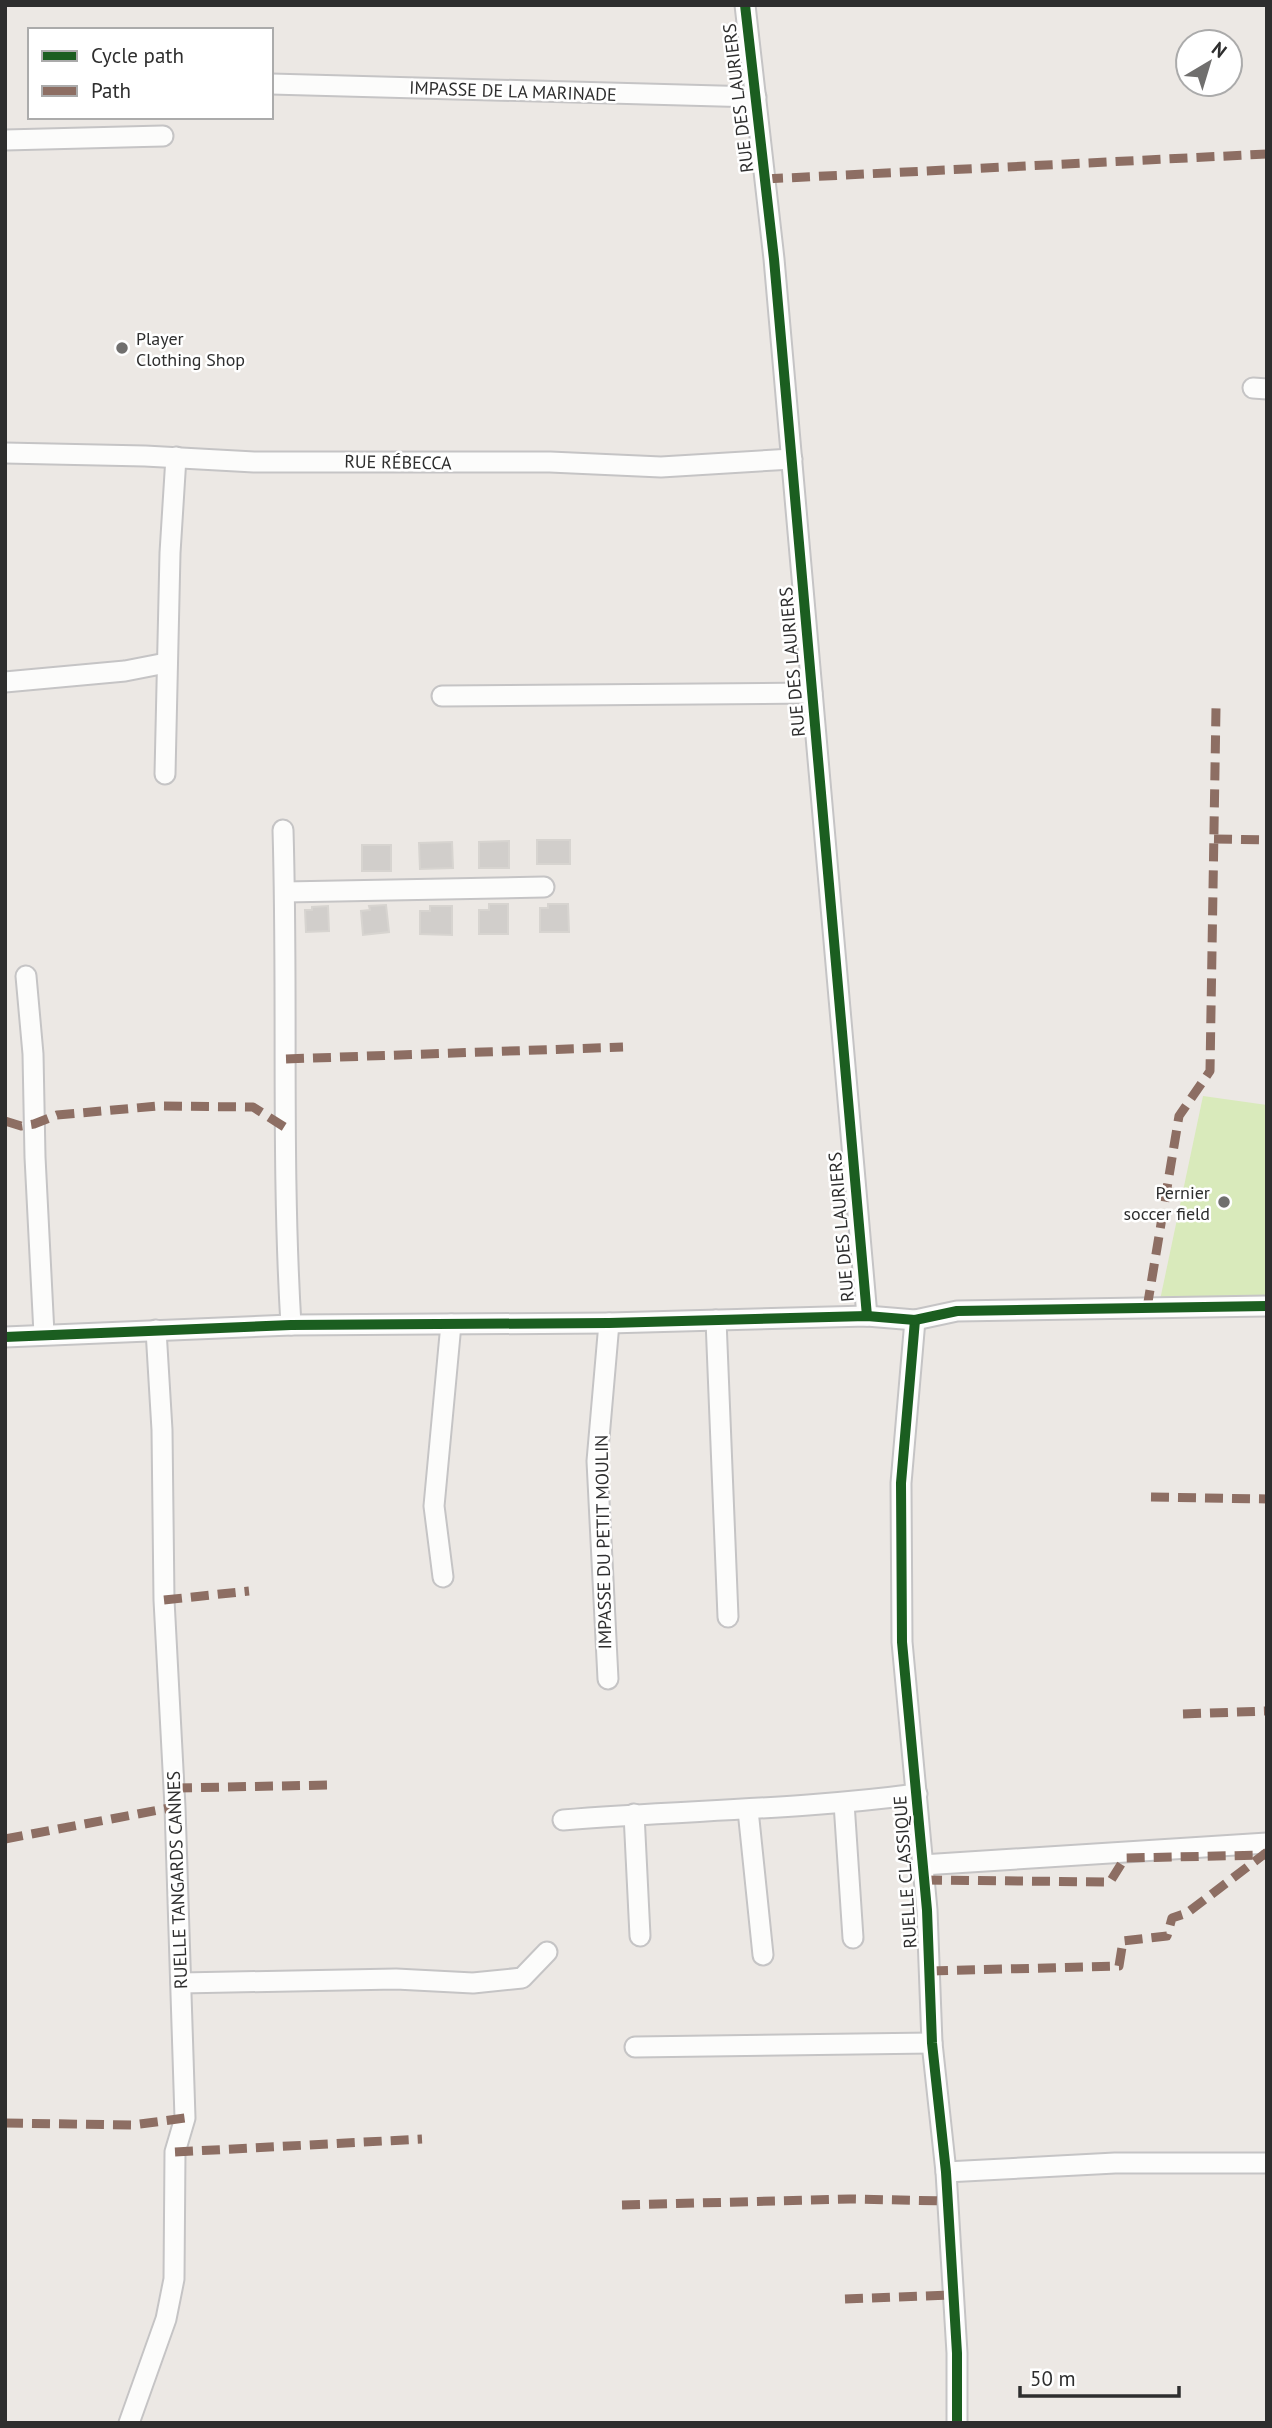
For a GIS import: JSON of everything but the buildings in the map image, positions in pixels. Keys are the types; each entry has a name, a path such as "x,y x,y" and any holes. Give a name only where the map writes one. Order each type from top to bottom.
{"street":[{"name":"RUE DES LAURIERS","path":"745,5 774,259 867,1316"},
{"name":"IMPASSE DE LA MARINADE","path":"273,84 755,97"},
{"path":"5,140 163,136"},
{"name":"RUE RÉBECCA","path":"5,453 176,457 254,462 550,462 660,467 792,458"},
{"path":"165,774 166,663 176,457"},
{"path":"5,681 125,671 166,663"},
{"path":"442,696 812,693"},
{"path":"283,830 286,1249 290,1325"},
{"path":"285,892 544,887"},
{"path":"26,976 33,1054 34,1157 44,1334"},
{"path":"5,1337 290,1325 609,1323 867,1316 915,1320 957,1311 1267,1306"},
{"path":"716,1320 728,1617"},
{"name":"RUELLE CLASSIQUE","path":"915,1320 901,1496 902,1642 917,1794 930,1971 932,2043 946,2172 957,2353 957,2423"},
{"name":"IMPASSE DU PETIT MOULIN","path":"608,1679 597,1461 609,1323"},
{"path":"443,1577 433,1506 452,1324"},
{"name":"RUELLE TANGARDS CANNES","path":"129,2423 166,2319 174,2279 175,2152 185,2118 175,1797 164,1600 162,1430 156,1330"},
{"path":"563,1820 844,1803 917,1794"},
{"path":"844,1803 853,1938"},
{"path":"748,1810 762,1955"},
{"path":"634,1814 640,1936"},
{"path":"922,1865 1267,1843"},
{"path":"181,1983 396,1979 473,1983 522,1978 547,1952"},
{"path":"635,2047 932,2043"},
{"path":"946,2172 1115,2163 1267,2163"}],"green space":[{"name":"Pernier soccer field","path":"1203,1096 1267,1105 1267,1299 1160,1300"}],"marked path":[{"path":"765,179 1267,154"},
{"path":"1147,1308 1179,1116 1210,1071 1216,708"},
{"path":"1214,839 1267,840"},
{"path":"286,1059 623,1047"},
{"path":"5,1121 21,1126 57,1115 158,1106 253,1107 286,1128"},
{"path":"1151,1497 1267,1499"},
{"path":"164,1600 249,1591"},
{"path":"1183,1714 1267,1711"},
{"path":"174,1788 329,1785"},
{"path":"5,1839 175,1807"},
{"path":"930,1971 1119,1966 1123,1941 1167,1936 1172,1918 1187,1913 1267,1852"},
{"path":"924,1880 1110,1882 1125,1858 1265,1855"},
{"path":"5,2123 133,2125 185,2118"},
{"path":"175,2152 422,2139"},
{"path":"622,2205 850,2199 948,2201"},
{"path":"845,2299 953,2295"}],"cycle path":[{"path":"745,5 774,259 867,1316"},
{"path":"5,1337 291,1325 609,1323 867,1316 915,1320 957,1311 1267,1306"},
{"path":"915,1320 901,1483 902,1642 927,1910 932,2043 946,2172 957,2353 957,2423"}],"place":[{"name":"Player Clothing Shop","path":"122,348"},
{"name":"Pernier soccer field","path":"1224,1202"}]}
